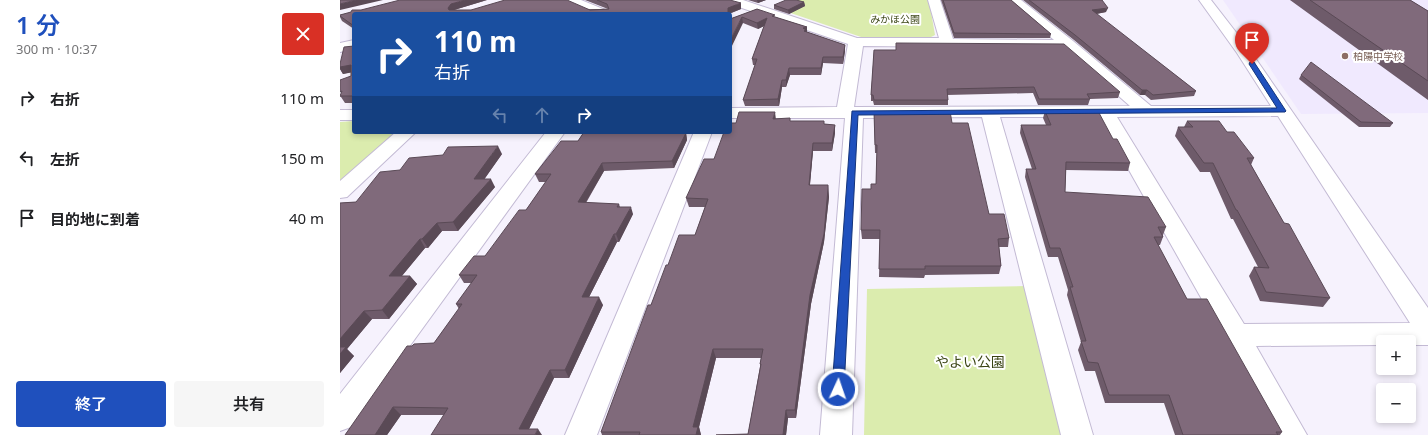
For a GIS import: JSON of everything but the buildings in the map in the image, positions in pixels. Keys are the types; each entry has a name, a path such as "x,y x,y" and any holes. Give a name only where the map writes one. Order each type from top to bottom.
{"street":[{"path":"570,0 594,12"},
{"path":"731,0 856,42 1068,44"},
{"path":"934,0 947,43"},
{"path":"1012,0 1068,44 1147,112"},
{"path":"1205,0 1244,52 1428,329"},
{"path":"737,18 775,2"},
{"path":"836,435 850,112 856,42"},
{"path":"340,48 352,45"},
{"path":"732,113 1282,111"},
{"path":"989,112 1077,435"},
{"path":"1105,112 1236,335 1291,435"},
{"path":"340,115 352,115"},
{"path":"340,192 405,134"},
{"path":"340,417 554,134"},
{"path":"581,435 702,134"},
{"path":"1236,335 1428,334"}],"shaded area":[{"name":"柏陽中学校","path":"1223,0 1428,0 1428,113 1301,114"}],"green space":[{"name":"みかほ公園","path":"797,0 929,0 935,35 929,38 864,38 779,9 780,7"},
{"path":"352,121 352,134 394,134 340,182 340,122"},
{"name":"やよい公園","path":"1026,286 1067,435 864,435 867,289"}],"place":[{"name":"柏陽中学校","path":"1345,56"}],"route":[{"path":"838,389 854,113 1282,111 1252,64"}]}
